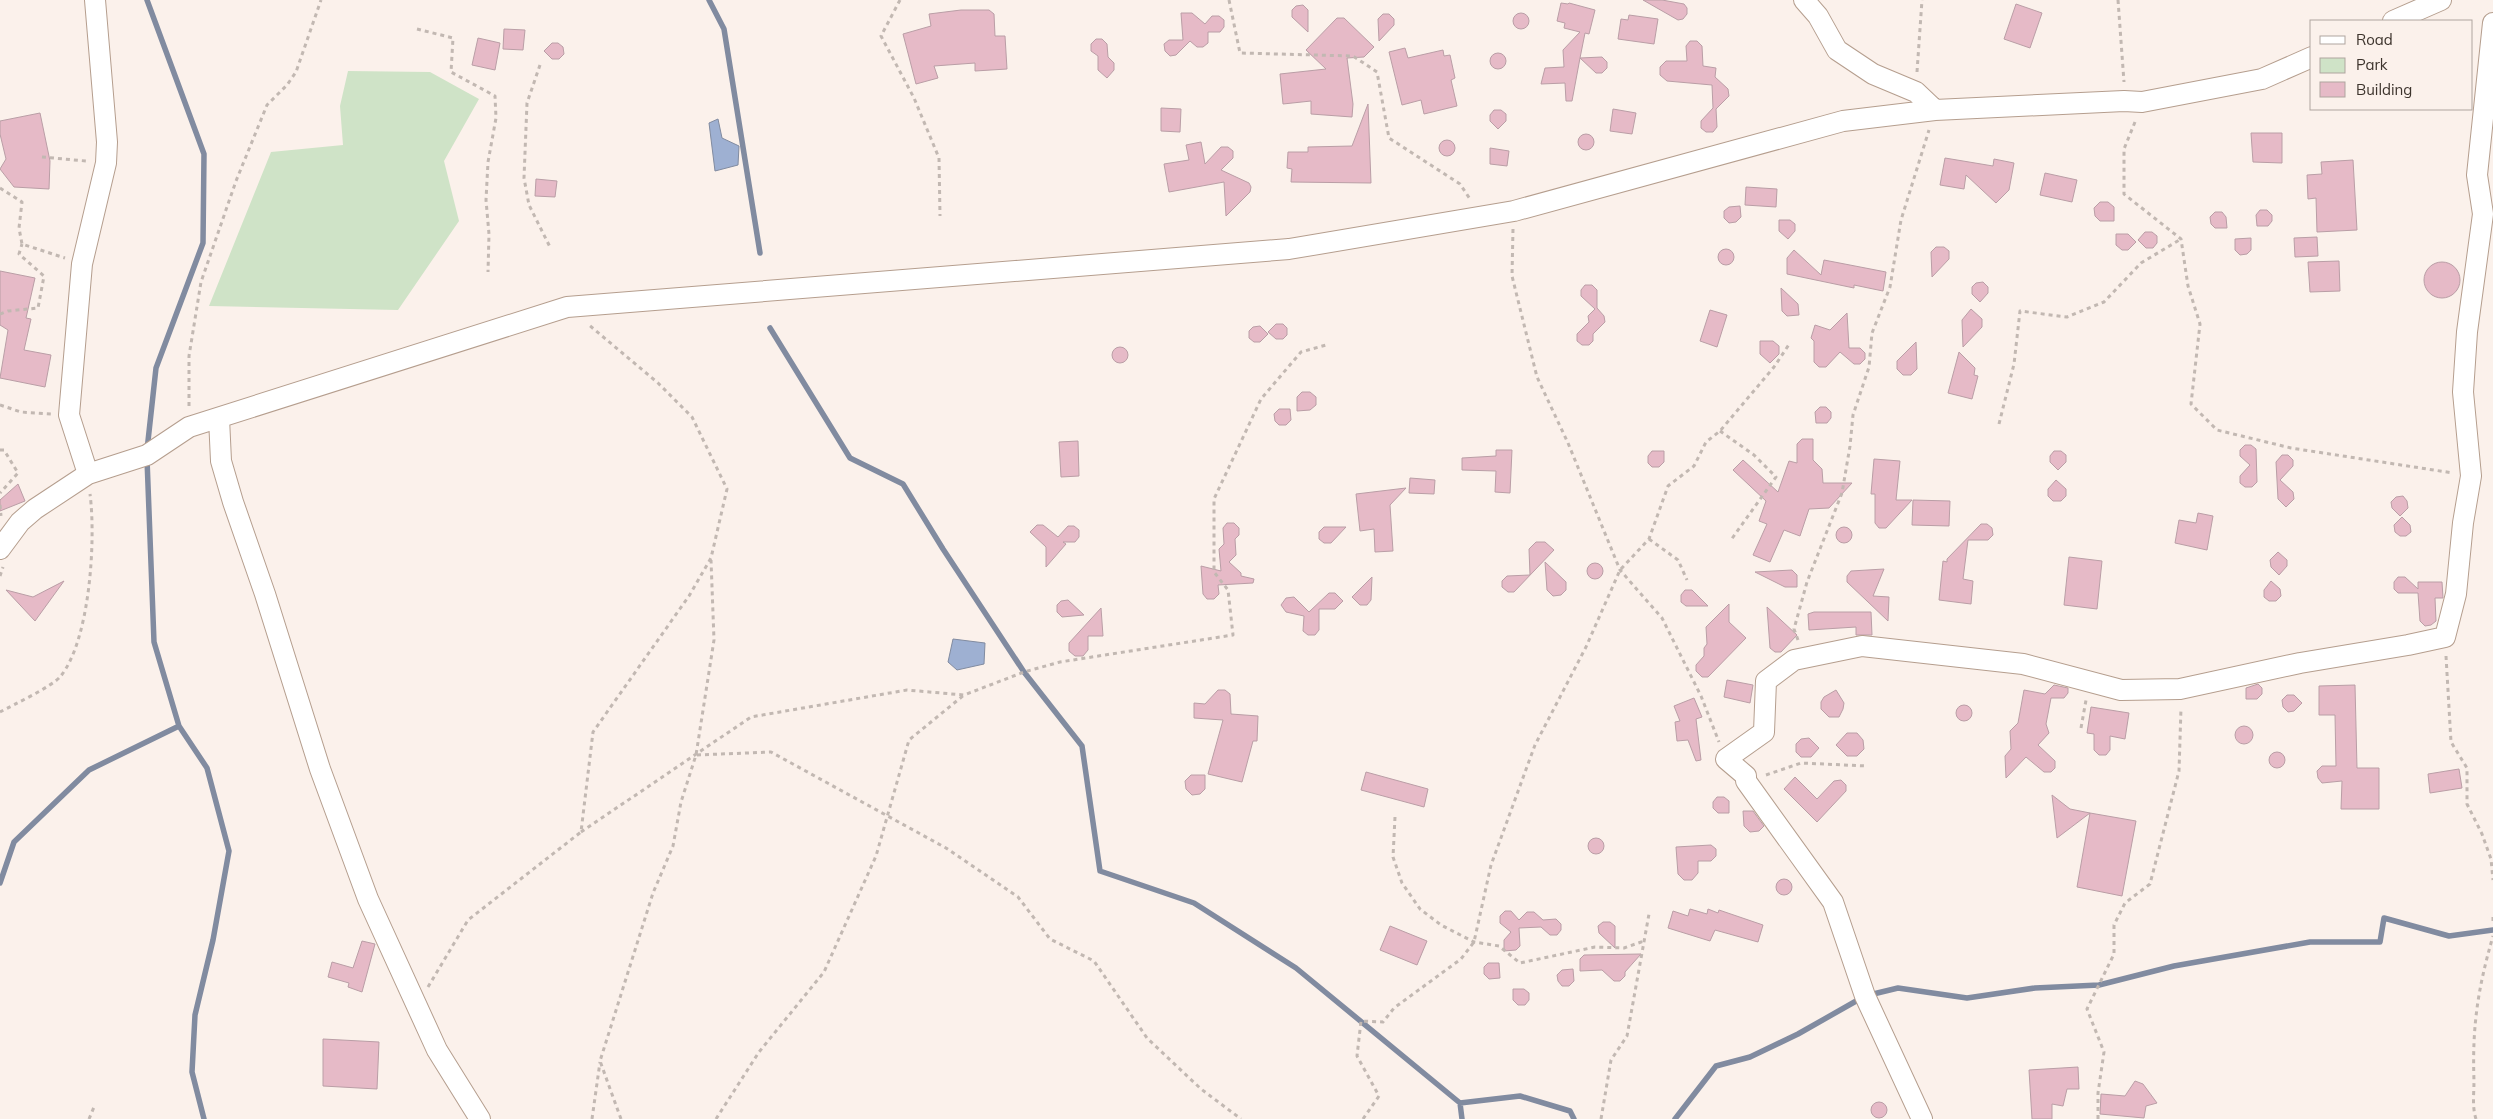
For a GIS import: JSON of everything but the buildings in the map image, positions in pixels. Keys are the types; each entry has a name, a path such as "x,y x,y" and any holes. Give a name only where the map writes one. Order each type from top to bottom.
{"street":[{"path":"88,474 69,415 82,264 106,163 106,116 95,0"},
{"path":"1804,0 1818,16 1837,50 1873,74 1916,92 1935,110"},
{"path":"2395,20 2441,0"},
{"path":"1922,1119 1865,996 1833,902 1746,781 1746,776 1726,759 1764,732 1766,682 1794,660 1805,656 1862,646 2023,664 2121,690 2180,689 2300,663 2408,646 2445,637 2456,594 2463,523 2471,476 2463,392 2467,332 2482,214 2478,175 2493,24"},
{"path":"0,549 20,522 35,509 88,474 147,455 189,427 567,306 1289,249 1514,211 1843,121 1935,110 2133,101 2262,79 2310,58"},
{"path":"219,418 221,461 320,770 368,899 437,1050 480,1119"}],"path":[{"path":"189,427 189,356 200,282 236,181 267,105 287,85 296,72 321,0"},
{"path":"900,0 881,36 914,98 939,158 940,216"},
{"path":"1229,0 1240,53 1353,56 1377,72 1389,138 1460,184 1480,217"},
{"path":"1916,92 1922,0"},
{"path":"2118,0 2133,101 2124,149 2124,194 2181,239 2188,286 2200,324 2191,404 2217,430 2292,448 2471,476"},
{"path":"417,29 453,38 451,72 495,96 496,118 488,162 486,200 489,234 488,272"},
{"path":"540,65 526,103 524,178 528,205 550,249"},
{"path":"1805,656 1794,629 1807,582 1842,493 1853,415 1869,367 1872,333 1890,287 1901,220 1935,110"},
{"path":"42,157 106,163"},
{"path":"0,188 22,202 19,228 22,244 20,254 44,276 38,308 0,314"},
{"path":"1514,211 1512,276 1537,377 1568,443 1620,570 1662,618 1701,696 1726,759"},
{"path":"1999,424 2014,364 2020,311 2067,317 2104,302 2141,263 2181,239"},
{"path":"22,244 82,264"},
{"path":"567,306 658,383 692,417 727,489 711,558 714,640 696,755 681,802 673,846 653,893 600,1062 592,1119"},
{"path":"1363,1119 1379,1096 1357,1056 1361,1021 1383,1022 1394,1008 1461,959 1474,942 1491,865 1535,745 1586,647 1620,570 1649,539 1668,486 1694,466 1706,442 1720,431 1774,367 1790,343"},
{"path":"716,1119 759,1052 824,972 876,856 910,740 964,695 1024,672 1060,662 1233,635 1228,590 1214,572 1214,499 1261,399 1301,352 1326,345"},
{"path":"0,405 21,412 69,415"},
{"path":"1720,431 1754,455 1776,477 1731,540"},
{"path":"0,450 4,450 18,473 0,493"},
{"path":"0,712 59,678 74,652 84,617 94,524 88,474"},
{"path":"1649,539 1678,560 1687,580"},
{"path":"581,832 593,732 689,596 711,558"},
{"path":"2445,637 2451,742 2468,768 2467,804 2482,834 2491,859 2493,880"},
{"path":"2081,728 2089,682"},
{"path":"2098,1119 2098,1093 2104,1052 2087,1008 2114,954 2114,925 2125,903 2150,884 2179,771 2180,689"},
{"path":"417,1006 468,920 581,832 751,717 907,690 964,695"},
{"path":"696,755 771,752 946,848 1018,898 1050,939 1094,961 1147,1038 1201,1089 1241,1119"},
{"path":"1746,781 1801,763 1867,766"},
{"path":"1395,817 1393,857 1402,883 1420,909 1441,925 1474,942 1499,946 1520,963 1594,947 1624,948 1644,941"},
{"path":"1601,1119 1611,1060 1627,1036 1649,914"},
{"path":"2476,1119 2472,1036 2484,966 2493,936"},
{"path":"600,1062 621,1119"},
{"path":"89,1119 94,1108"}],"green space":[{"path":"348,71 430,72 479,99 444,161 459,221 398,310 209,306 271,152 343,145 340,106"}],"water":[{"path":"718,119 722,138 739,146 738,165 715,171 709,123"},
{"path":"953,639 985,643 984,664 957,670 948,662"}],"waterway":[{"path":"147,0 204,154 203,243 156,368 147,450"},
{"path":"709,0 724,29 760,253"},
{"path":"770,328 850,458 903,484 943,549 1024,672 1082,746 1100,871 1194,903 1296,968 1460,1103 1462,1119"},
{"path":"147,459 154,642 179,726 207,768 229,851 213,940 195,1015 192,1072 204,1119"},
{"path":"0,883 14,842 89,770 179,726"},
{"path":"1675,1119 1716,1066 1750,1057 1798,1034 1865,996 1898,988 1967,998 2035,988 2099,985 2174,966 2310,942 2380,942 2384,918 2449,936 2493,930"},
{"path":"1460,1103 1520,1096 1570,1111 1574,1119"}]}
